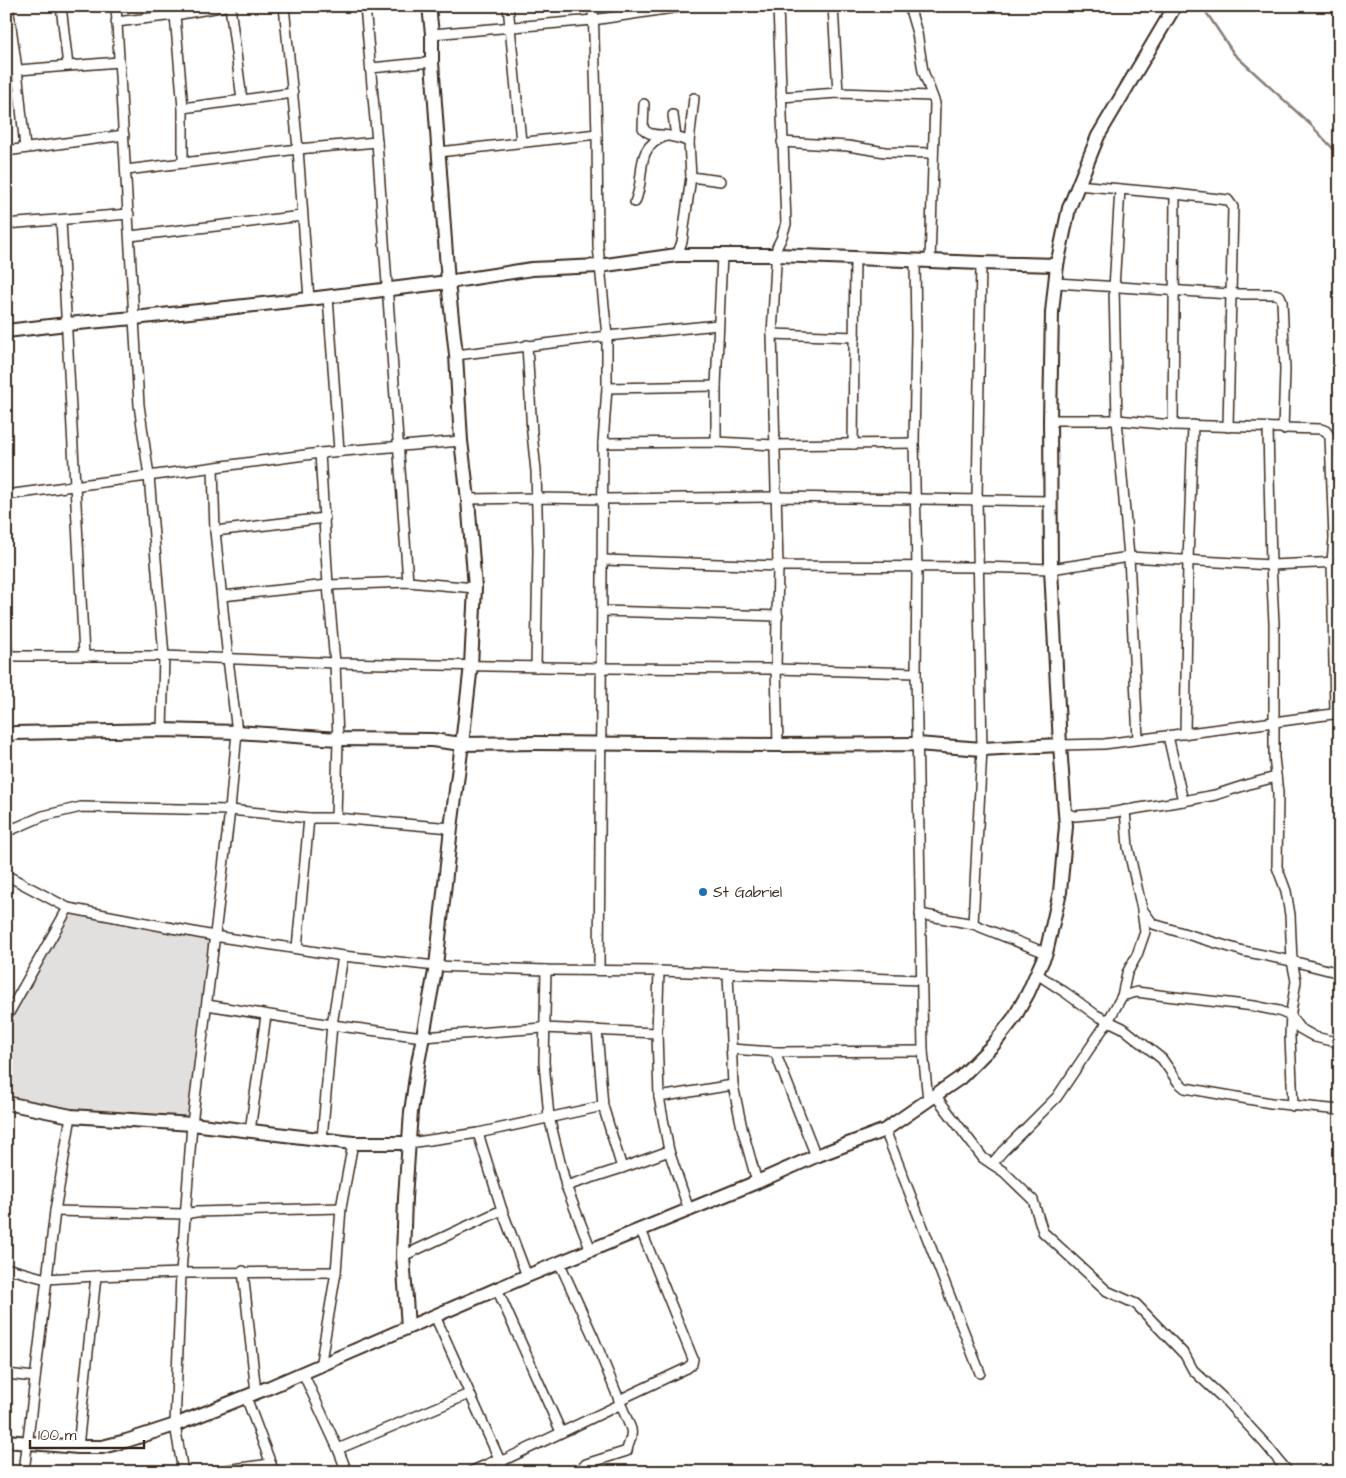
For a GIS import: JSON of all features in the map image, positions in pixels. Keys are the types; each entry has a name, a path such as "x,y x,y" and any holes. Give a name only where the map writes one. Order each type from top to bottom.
{"street":[{"path":"8,6 25,148"},
{"path":"61,6 68,66"},
{"path":"116,6 139,405 149,476 164,656 162,730"},
{"path":"116,22 175,15 226,6"},
{"path":"230,6 242,100"},
{"path":"284,6 298,149 309,299"},
{"path":"365,6 377,142 408,582"},
{"path":"408,1327 403,1256 409,1143 414,1092 436,966 471,665 475,588 461,441 456,355 448,282 429,6"},
{"path":"508,6 521,142"},
{"path":"593,6 599,266 606,336 607,388 603,443 599,970"},
{"path":"432,34 593,20 686,6"},
{"path":"778,6 786,224 777,248 772,334 778,566 776,669 778,745"},
{"path":"833,6 838,93"},
{"path":"909,6 917,32 923,71 935,103 930,261"},
{"path":"6,1441 102,1447 176,1425 251,1395 320,1367 527,1276 560,1264 816,1156 885,1130 960,1078 993,1045 1014,1018 1028,993 1046,953 1060,892 1066,826 1051,569 1050,420 1052,312 1057,265 1069,208 1098,136 1175,6"},
{"path":"175,15 183,108 183,163"},
{"path":"6,71 119,62"},
{"path":"371,68 432,62"},
{"path":"781,97 838,93 932,96"},
{"path":"183,108 293,94"},
{"path":"677,255 682,242 691,177 689,142 694,98"},
{"path":"644,104 644,131 689,142"},
{"path":"674,115 676,138"},
{"path":"439,152 597,134"},
{"path":"6,151 124,135"},
{"path":"635,202 644,155 655,140 666,136"},
{"path":"126,170 298,149 377,142"},
{"path":"782,142 848,146 886,152 933,153"},
{"path":"691,177 720,180"},
{"path":"1077,185 1228,200 1233,206 1228,427"},
{"path":"1120,189 1114,288 1117,420 1129,557 1138,739"},
{"path":"1173,425 1175,194"},
{"path":"6,224 129,214"},
{"path":"130,236 302,216"},
{"path":"61,220 84,655"},
{"path":"6,331 309,299 532,270 599,266 677,255 777,255 1057,265"},
{"path":"716,442 716,386 722,255"},
{"path":"853,444 855,258"},
{"path":"915,261 914,443 920,914 923,1051 932,1097 983,1158 1004,1172 1033,1200 1044,1232 1107,1291 1136,1304 1185,1355 1193,1370 1225,1400 1288,1472"},
{"path":"974,924 982,749 977,499 981,263"},
{"path":"1056,283 1230,294 1275,294 1280,296 1282,301 1285,370 1283,429"},
{"path":"328,296 339,451"},
{"path":"456,355 527,345 718,325"},
{"path":"772,334 854,337"},
{"path":"527,345 536,471 538,550 536,667"},
{"path":"607,388 716,386"},
{"path":"6,736 15,733 162,730 237,732 338,739 432,740 462,744 917,744 982,749 1104,744 1337,713 1336,562 1330,437 1326,431 1321,429 1173,425 1117,420 1050,420"},
{"path":"1185,734 1193,425"},
{"path":"1268,428 1274,623 1274,757 1278,793 1277,867 1286,891 1290,915 1292,961 1296,981 1290,1037 1293,1106"},
{"path":"6,495 320,453 461,441"},
{"path":"603,443 716,442 774,445 914,443"},
{"path":"320,453 335,663 338,739 336,818"},
{"path":"183,1472 176,1425 185,1214 192,1124 230,810 237,732 216,531 213,468"},
{"path":"468,499 775,497 1051,501"},
{"path":"216,531 325,518"},
{"path":"603,560 778,566 1051,569 1129,557 1271,565 1336,562"},
{"path":"222,596 328,585 408,582 475,588"},
{"path":"602,611 778,616"},
{"path":"6,638 7,656 164,656 335,663 776,669 916,673"},
{"path":"1168,736 1183,801"},
{"path":"1065,813 1075,816 1183,801 1215,795 1276,777"},
{"path":"6,821 10,830 43,816 81,807 230,810 309,818 336,818 451,828"},
{"path":"992,1164 1057,1098 1108,1021 1122,996 1127,973 1137,955 1145,932 1142,908 1128,847 1125,810"},
{"path":"297,948 309,818"},
{"path":"6,875 68,908 214,936 344,956 436,966 922,980"},
{"path":"6,1018 68,908"},
{"path":"1142,908 1154,924 1243,951 1340,973"},
{"path":"920,914 974,924 1046,953"},
{"path":"322,1139 332,1025 344,956"},
{"path":"546,970 544,1062 549,1117 566,1186 591,1250"},
{"path":"660,971 657,1033 659,1097 668,1151 689,1210"},
{"path":"728,974 733,1085 742,1128 757,1182"},
{"path":"1037,974 1096,1015 1123,1028 1162,1059 1178,1082 1185,1088 1236,1098 1340,1110"},
{"path":"1122,996 1137,992 1254,1006 1279,1011 1291,1016 1299,1028 1315,1036 1340,1043"},
{"path":"207,1005 423,1037 544,1028 657,1033"},
{"path":"250,1131 266,1015"},
{"path":"596,1030 603,1106 622,1168"},
{"path":"731,1049 775,1052 923,1051"},
{"path":"775,1052 816,1156"},
{"path":"659,1097 733,1085"},
{"path":"6,1103 72,1116 192,1124 353,1143 409,1143 478,1134 603,1106"},
{"path":"24,1472 55,1211 72,1116"},
{"path":"885,1130 980,1373"},
{"path":"478,1134 502,1210 527,1276"},
{"path":"320,1367 336,1272 341,1208 353,1143"},
{"path":"566,1186 668,1151"},
{"path":"55,1211 185,1214 196,1212 341,1208"},
{"path":"403,1256 502,1210"},
{"path":"470,1472 561,1432 692,1364 693,1358 641,1230"},
{"path":"560,1264 593,1336 632,1434 627,1451 586,1464 578,1472"},
{"path":"6,1268 46,1279 181,1273 336,1272"},
{"path":"211,1472 272,1468 251,1395 243,1272"},
{"path":"78,1447 96,1276"},
{"path":"497,1289 561,1432"},
{"path":"435,1316 505,1472"},
{"path":"6,1374 35,1377"},
{"path":"303,1374 347,1472"},
{"path":"338,1449 469,1394"}],"shaded area":[{"path":"68,909 215,937 193,1126 6,1102 6,1018"}],"waterway":[{"path":"1202,6 1234,54 1311,125 1340,156"}],"place":[{"name":"St Gabriel","path":"703,892"}]}
